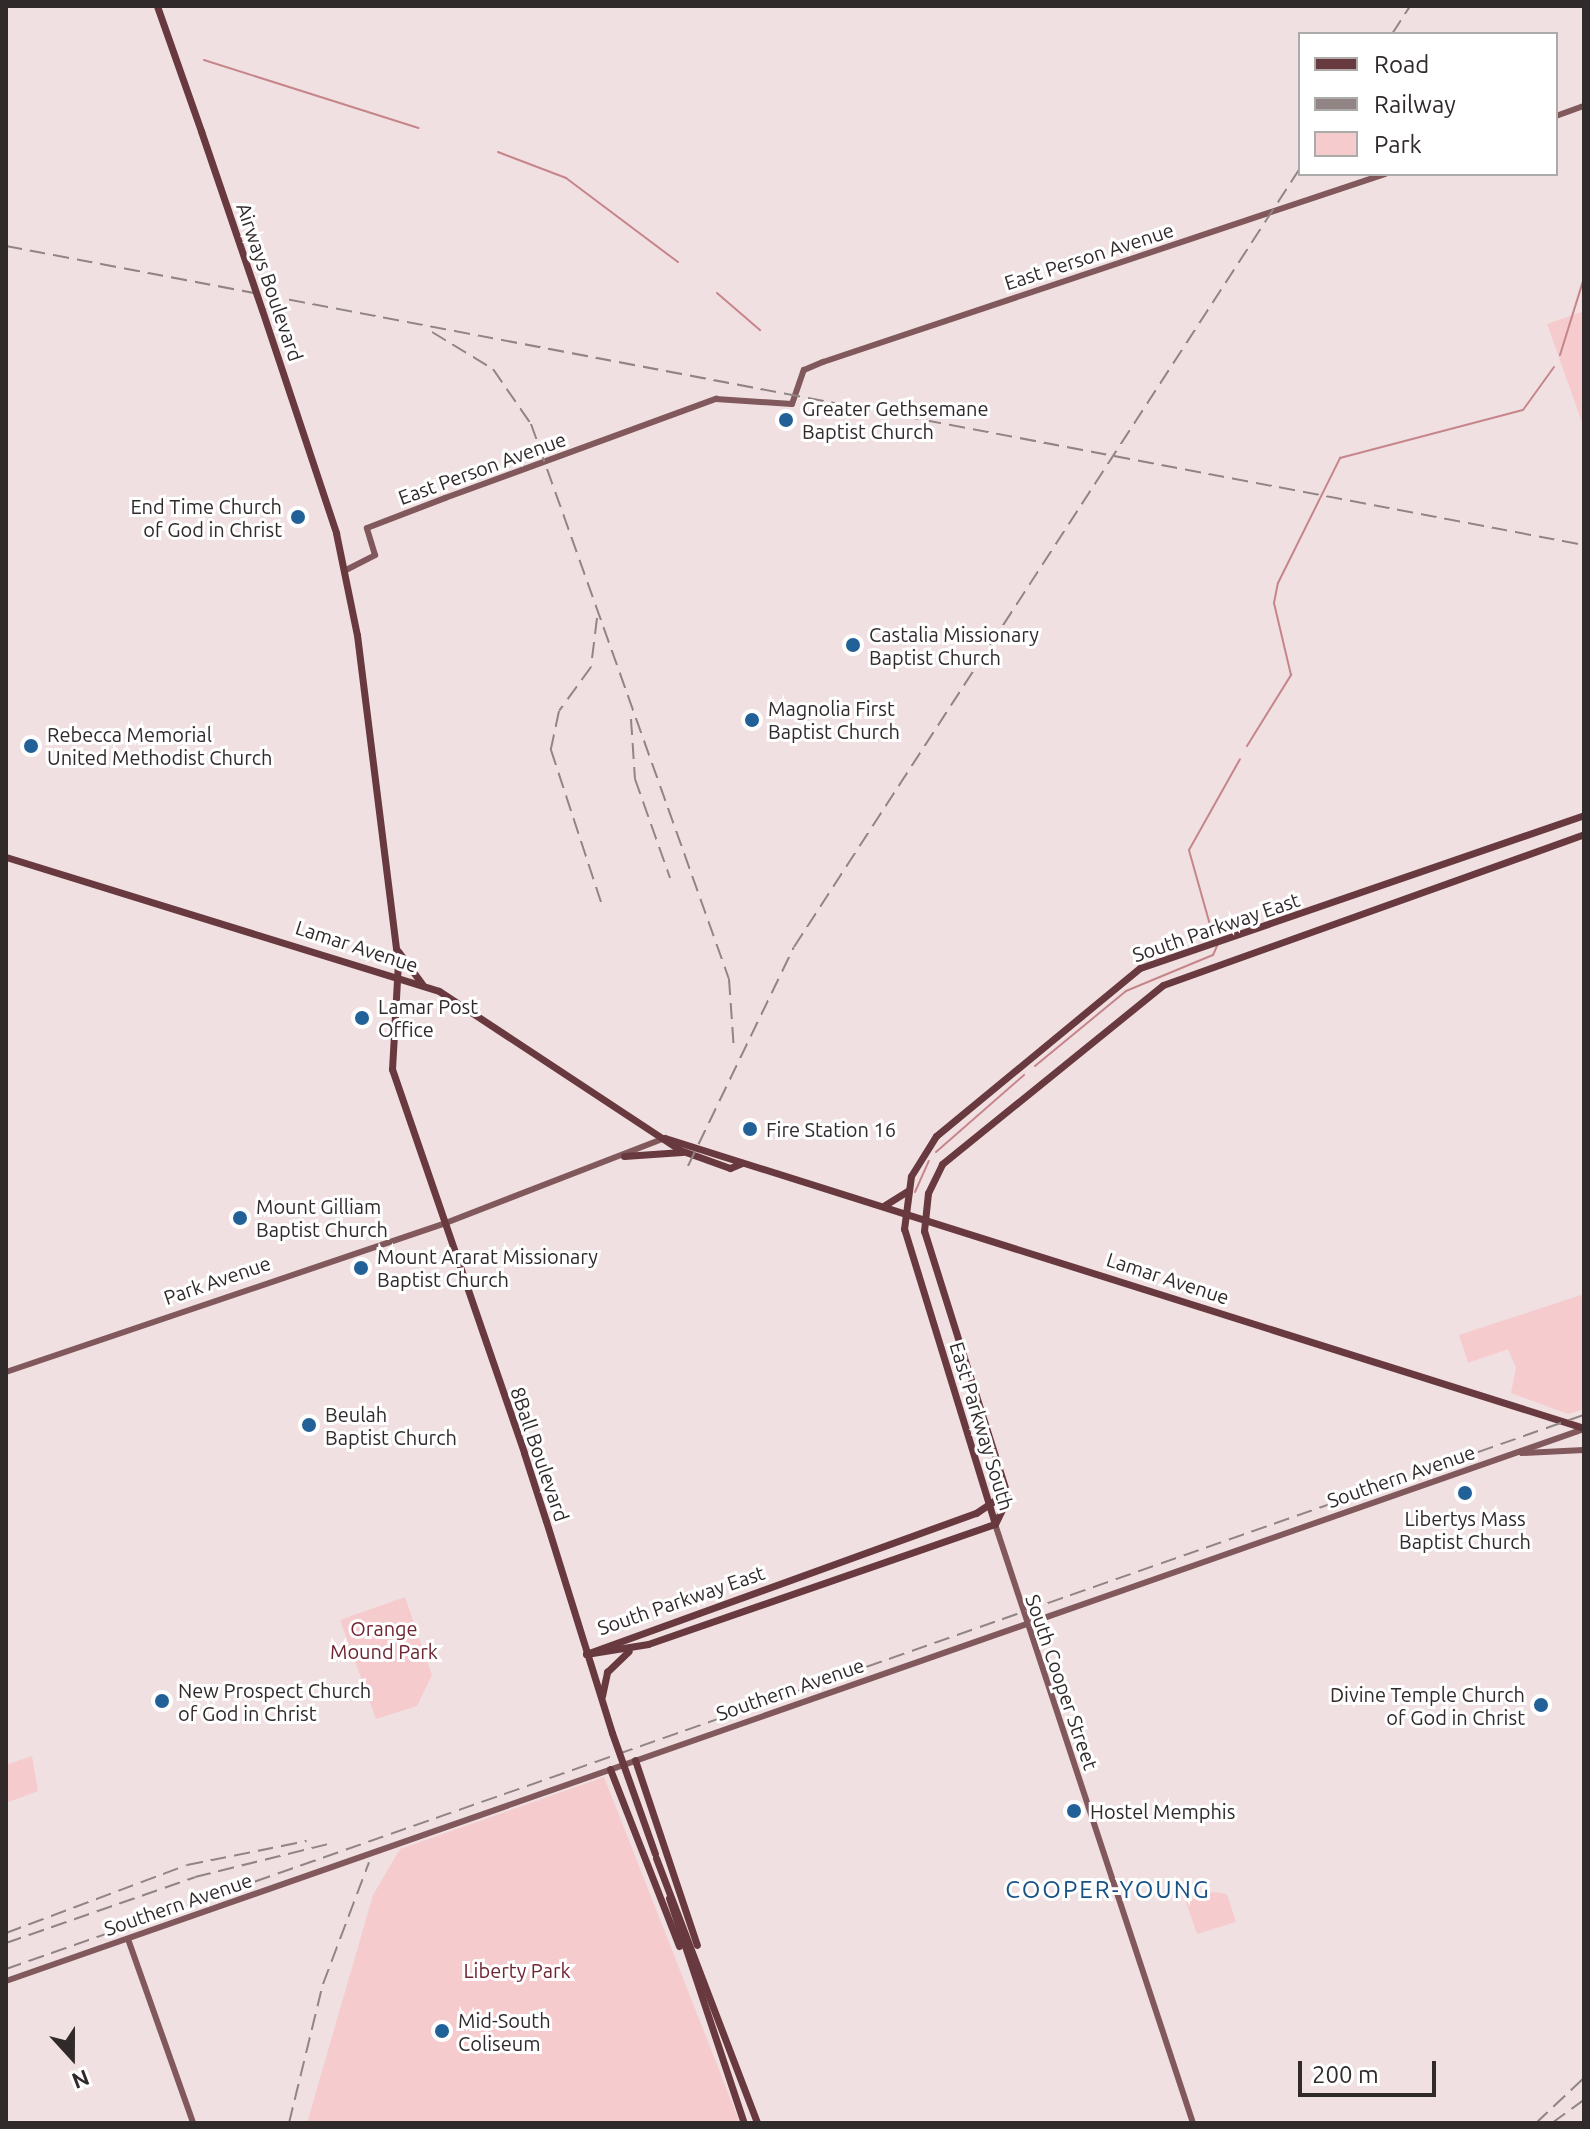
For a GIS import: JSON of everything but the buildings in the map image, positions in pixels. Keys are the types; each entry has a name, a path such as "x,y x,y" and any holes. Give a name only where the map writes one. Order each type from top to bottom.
{"main road":[{"name":"Airways Boulevard","path":"157,6 262,310 344,571 397,952 397,976"},
{"path":"1558,115 1584,106"},
{"name":"East Person Avenue","path":"344,571 375,555 367,528 716,399 792,404 804,370 1379,176"},
{"name":"South Parkway East","path":"903,1211 907,1194 936,1136 1140,968 1584,815"},
{"name":"South Parkway East","path":"924,1217 926,1202 942,1164 1140,997 1584,834"},
{"name":"Lamar Avenue","path":"6,857 422,984 509,1031 593,1098 690,1154 730,1168 742,1163"},
{"path":"383,971 397,952 422,984"},
{"path":"397,976 392,1069 443,1224"},
{"name":"Lamar Avenue","path":"665,1138 924,1217 1584,1428"},
{"name":"Park Avenue","path":"6,1372 443,1224 665,1138"},
{"path":"624,1156 690,1154"},
{"path":"885,1205 907,1194 926,1202"},
{"name":"East Parkway South","path":"903,1211 995,1524"},
{"name":"East Parkway South","path":"924,1217 1009,1505 995,1524"},
{"name":"8Ball Boulevard","path":"443,1224 524,1453 586,1654"},
{"name":"Southern Avenue","path":"6,1981 1584,1428"},
{"path":"1514,1453 1584,1450"},
{"name":"South Parkway East","path":"586,1654 1002,1498 1009,1505"},
{"name":"South Parkway East","path":"586,1654 632,1649 995,1524"},
{"name":"South Cooper Street","path":"995,1524 1193,2123"},
{"path":"748,1593 753,1608"},
{"path":"601,1702 607,1672 632,1649"},
{"path":"586,1654 744,2123"},
{"path":"635,1760 757,2123"},
{"path":"610,1769 694,1979"},
{"path":"656,1856 703,1966"},
{"path":"128,1939 193,2123"}],"green space":[{"path":"1584,311 1584,428 1547,324"},
{"path":"1584,1294 1584,1409 1568,1414 1511,1393 1516,1368 1508,1349 1468,1363 1459,1335"},
{"name":"Orange Mound Park","path":"405,1597 432,1675 417,1706 376,1719 340,1620"},
{"path":"32,1756 38,1791 6,1803 6,1765"},
{"name":"Liberty Park","path":"604,1777 740,2123 307,2123 373,1895 400,1849"},
{"path":"1212,1892 1227,1894 1236,1922 1197,1934 1186,1902"}],"waterway":[{"path":"204,60 419,128"},
{"path":"498,152 566,178 678,262"},
{"path":"1560,355 1584,278"},
{"path":"717,293 760,330"},
{"path":"1247,746 1291,675 1274,603 1278,583 1340,458 1523,410 1554,367"},
{"path":"1212,932 1189,850 1240,759"},
{"path":"1035,1066 1126,991 1213,955 1217,946"},
{"path":"936,1152 1024,1075"},
{"path":"915,1192 929,1161"}],"railway":[{"path":"1393,32 1410,6"},
{"path":"688,1166 794,947 1298,171"},
{"path":"6,246 1584,545"},
{"path":"432,332 493,369 531,424 729,979 734,1050"},
{"path":"597,618 591,667 559,711 551,750 601,902"},
{"path":"631,719 635,779 670,878"},
{"path":"6,1969 1584,1415"},
{"path":"6,1933 187,1865 307,1841"},
{"path":"6,1943 195,1877 332,1843"},
{"path":"289,2123 323,1984 369,1862"},
{"path":"1536,2123 1584,2078"},
{"path":"1552,2123 1584,2100"}],"place":[{"name":"Greater Gethsemane Baptist Church","path":"786,420"},
{"name":"End Time Church of God in Christ","path":"298,517"},
{"name":"Castalia Missionary Baptist Church","path":"853,645"},
{"name":"Magnolia First Baptist Church","path":"752,720"},
{"name":"Rebecca Memorial United Methodist Church","path":"31,746"},
{"name":"Lamar Post Office","path":"362,1018"},
{"name":"Fire Station 16","path":"750,1129"},
{"name":"Mount Gilliam Baptist Church","path":"240,1218"},
{"name":"Mount Ararat Missionary Baptist Church","path":"361,1268"},
{"name":"Beulah Baptist Church","path":"309,1425"},
{"name":"Libertys Mass Baptist Church","path":"1465,1493"},
{"name":"New Prospect Church of God in Christ","path":"162,1701"},
{"name":"Divine Temple Church of God in Christ","path":"1541,1705"},
{"name":"Hostel Memphis","path":"1074,1811"},
{"name":"Mid-South Coliseum","path":"442,2031"}],"district":[{"name":"COOPER-YOUNG","path":"1108,1890"}]}
